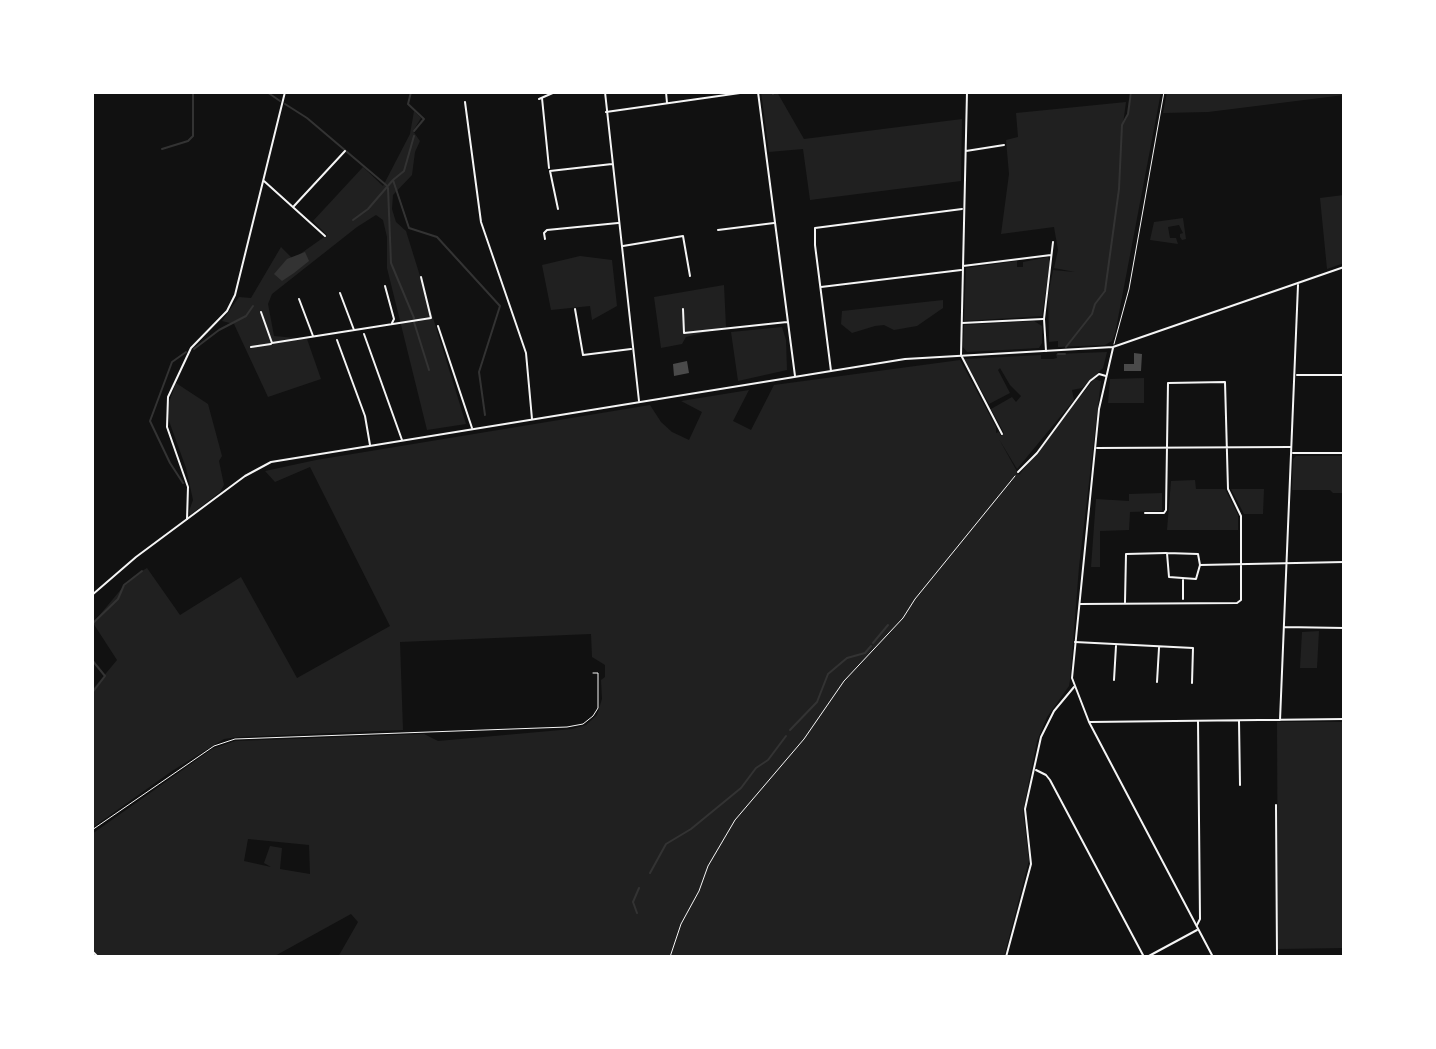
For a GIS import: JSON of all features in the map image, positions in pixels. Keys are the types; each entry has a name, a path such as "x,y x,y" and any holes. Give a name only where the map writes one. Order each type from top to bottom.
{"street":[{"path":"188,520 188,487 167,427 165,413 168,397 175,377 196,341 232,304 285,92"},
{"path":"555,92 541,98 558,209"},
{"path":"605,92 639,403"},
{"path":"666,92 667,103"},
{"path":"708,92 708,97"},
{"path":"606,112 747,92"},
{"path":"758,92 795,377"},
{"path":"967,92 961,355 1002,434"},
{"path":"465,102 481,222 526,353 532,420"},
{"path":"965,151 1004,145"},
{"path":"293,207 345,151"},
{"path":"550,171 612,164"},
{"path":"263,180 325,236"},
{"path":"831,371 819,287 815,228 963,209"},
{"path":"545,239 547,230 619,223"},
{"path":"718,230 775,223"},
{"path":"621,246 683,236 690,276"},
{"path":"1046,351 1044,319 1053,242"},
{"path":"819,287 1053,255"},
{"path":"92,595 136,557 261,466 905,359 1113,347 1344,267"},
{"path":"251,347 432,316 421,277"},
{"path":"1280,720 1298,283"},
{"path":"385,286 394,319 391,324"},
{"path":"340,293 355,331"},
{"path":"299,299 314,337"},
{"path":"575,309 583,355 633,349"},
{"path":"683,309 684,333 788,322"},
{"path":"261,312 272,343"},
{"path":"962,323 1044,319"},
{"path":"438,326 472,429"},
{"path":"364,334 403,441"},
{"path":"337,340 365,416 370,446"},
{"path":"1113,347 1095,448 1072,669 1074,687 1089,722 1213,957"},
{"path":"1018,472 1046,441 1090,381 1099,374 1106,376"},
{"path":"1295,376 1344,375"},
{"path":"1079,604 1239,602 1241,516 1228,489 1227,385 1220,381 1168,383 1166,510 1164,513 1145,513"},
{"path":"1095,448 1292,447"},
{"path":"1292,453 1344,453"},
{"path":"1125,603 1126,554 1167,553 1198,554 1200,565 1196,579 1169,577 1167,553"},
{"path":"1200,565 1344,562"},
{"path":"1183,579 1183,599"},
{"path":"1283,627 1344,628"},
{"path":"1076,642 1193,648 1192,683"},
{"path":"1114,680 1116,644"},
{"path":"1157,682 1159,647"},
{"path":"1006,957 1031,864 1025,809 1043,732 1054,711 1074,687"},
{"path":"1089,722 1344,719"},
{"path":"1034,770 1050,780 1146,957 1197,928 1200,921 1198,720"},
{"path":"1239,720 1240,785"},
{"path":"1276,805 1277,957"},
{"path":"92,951 98,957"}],"lane":[{"path":"1113,347 1129,289 1164,92"},
{"path":"92,830 214,746 235,739 583,724 598,708 598,673 593,673"}],"path":[{"path":"670,957 712,857 735,820 804,739 844,681 903,618 1018,472"}],"shaded area":[{"path":"761,92 777,92 804,139 962,119 961,181 810,200 803,149 769,152"},
{"path":"1132,92 1161,92 1115,334 1112,341 1105,345 1058,347 1058,341 1049,342 1048,296 1053,270 1075,272 1054,268 1058,250 1054,227 1001,234 1009,174 1006,140 1018,137 1016,113 1126,102 1123,124"},
{"path":"1167,92 1344,92 1344,95 1208,112 1163,113"},
{"path":"414,111 421,118 413,131 420,141 412,175 393,195 392,209 396,222 406,231 466,424 427,430 387,268 387,237 383,220 376,215 272,294 268,304 274,336 307,339 321,379 268,397 234,324 222,321 239,297 251,298 281,247 293,259 327,235 313,221 363,167 383,186 410,134"},
{"path":"1344,195 1344,263 1327,269 1320,198"},
{"path":"1183,218 1186,239 1180,237 1183,233 1179,225 1168,227 1170,238 1176,238 1178,244 1150,240 1154,222"},
{"path":"305,252 309,261 294,273 282,281 274,274 287,259"},
{"path":"580,256 612,260 617,306 592,320 590,306 551,310 542,265"},
{"path":"1048,257 1050,262 1042,316 964,321 966,268 1017,261 1017,267 1023,267 1023,262"},
{"path":"724,285 726,327 686,337 682,344 661,348 654,297"},
{"path":"943,300 943,308 917,326 894,330 884,325 852,333 841,324 842,311"},
{"path":"1034,321 1042,326 1039,348 967,352 963,347 964,325"},
{"path":"782,327 786,340 787,370 738,381 731,332"},
{"path":"1107,352 1103,368 1082,388 1072,390 1074,400 1017,469 999,439 1019,475 1094,379 1101,381 1079,567 1069,686 1047,717 1037,741 1023,811 1029,860 1004,957 338,957 358,922 351,914 273,957 92,957 92,834 212,749 235,741 424,734 438,741 572,729 586,725 597,715 602,699 601,680 605,677 605,665 592,657 591,634 400,642 403,730 224,739 172,771 92,828 92,690 117,660 93,623 123,587 142,571 147,568 180,615 241,577 297,678 390,626 310,467 275,482 265,471 650,405 672,432 689,440 702,412 681,401 749,390 733,421 751,430 774,385 960,360 996,427 996,433 999,432 1001,436 1004,433 991,409 1012,397 1016,402 1021,396 1000,368 998,370 1010,393 989,404 964,359 1041,355 1041,359 1053,359 1057,358 1056,354","holes":["248,839 309,845 310,874 280,869 282,848 270,846 264,863 271,867 244,861"]},
{"path":"1144,378 1144,403 1108,403 1110,379"},
{"path":"176,383 208,404 222,456 219,461 224,485 220,492 190,515 193,500 186,468 169,421 168,405"},
{"path":"1296,456 1344,456 1344,493 1292,490 1293,459"},
{"path":"1195,480 1196,489 1225,489 1238,515 1238,530 1167,530 1171,481"},
{"path":"1231,489 1264,489 1263,514 1244,514"},
{"path":"1162,493 1162,511 1130,512 1129,530 1100,531 1100,567 1091,567 1096,499 1129,501 1129,494"},
{"path":"1319,631 1317,668 1300,668 1302,632"},
{"path":"1277,722 1344,722 1344,948 1278,949"}],"building":[{"path":"1134,353 1142,354 1141,371 1124,371 1124,364 1134,364"},
{"path":"687,361 689,373 674,376 673,364"}],"waterway":[{"path":"162,149 188,141 193,136 193,92"},
{"path":"267,92 280,101"},
{"path":"411,92 408,104 424,119 414,131"},
{"path":"1066,347 1092,314 1105,291 1119,189 1122,125 1128,114 1131,92"},
{"path":"285,104 307,118 386,185"},
{"path":"353,220 368,209 404,171 414,136"},
{"path":"393,180 409,228 437,237 500,306 479,372 485,415"},
{"path":"388,188 391,263 414,318"},
{"path":"194,349 219,330 246,316 253,306"},
{"path":"414,322 429,370"},
{"path":"183,483 150,421 172,362 186,352"},
{"path":"1058,354 1065,354"},
{"path":"92,624 118,599 124,585 142,571"},
{"path":"873,643 888,625"},
{"path":"790,730 817,702 828,674 847,658 865,653 871,646"},
{"path":"92,660 105,676 92,693"},
{"path":"650,873 666,844 691,829 741,788 786,736"},
{"path":"637,913 633,902 639,888"}]}
